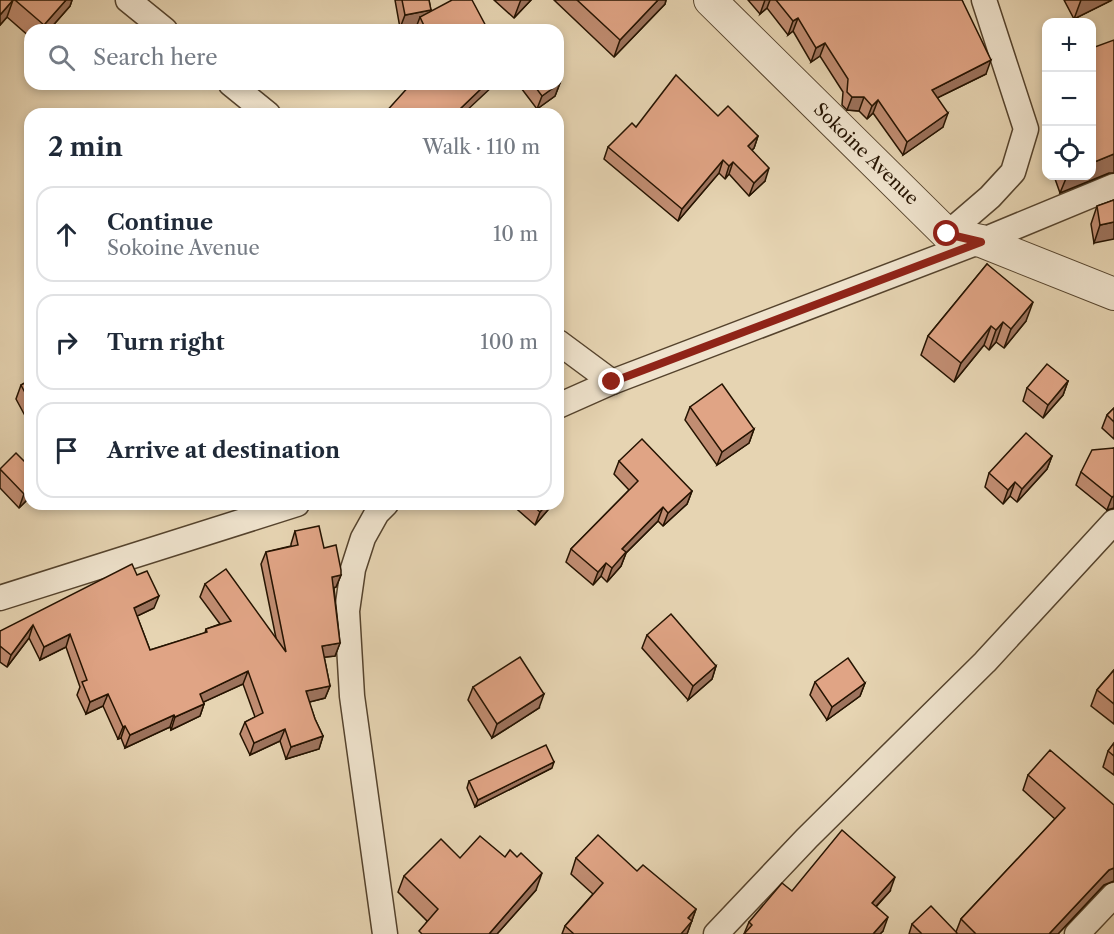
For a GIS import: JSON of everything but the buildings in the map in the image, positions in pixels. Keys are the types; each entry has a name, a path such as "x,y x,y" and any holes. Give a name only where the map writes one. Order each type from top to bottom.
{"street":[{"path":"128,0 158,24"},
{"name":"Sokoine Avenue","path":"710,0 947,234"},
{"path":"947,234 990,197 1012,172 1026,129 984,0"},
{"path":"238,90 261,108"},
{"path":"564,403 612,382 981,242 1114,186"},
{"path":"947,234 981,242 1114,294"},
{"path":"564,346 612,382"},
{"path":"0,598 278,510"},
{"path":"380,510 363,538 353,569 347,611 352,696 385,934"},
{"path":"716,934 807,838 985,662 1114,522"},
{"path":"1077,934 1114,895"}],"route":[{"path":"612,382 981,242 947,234"}]}
